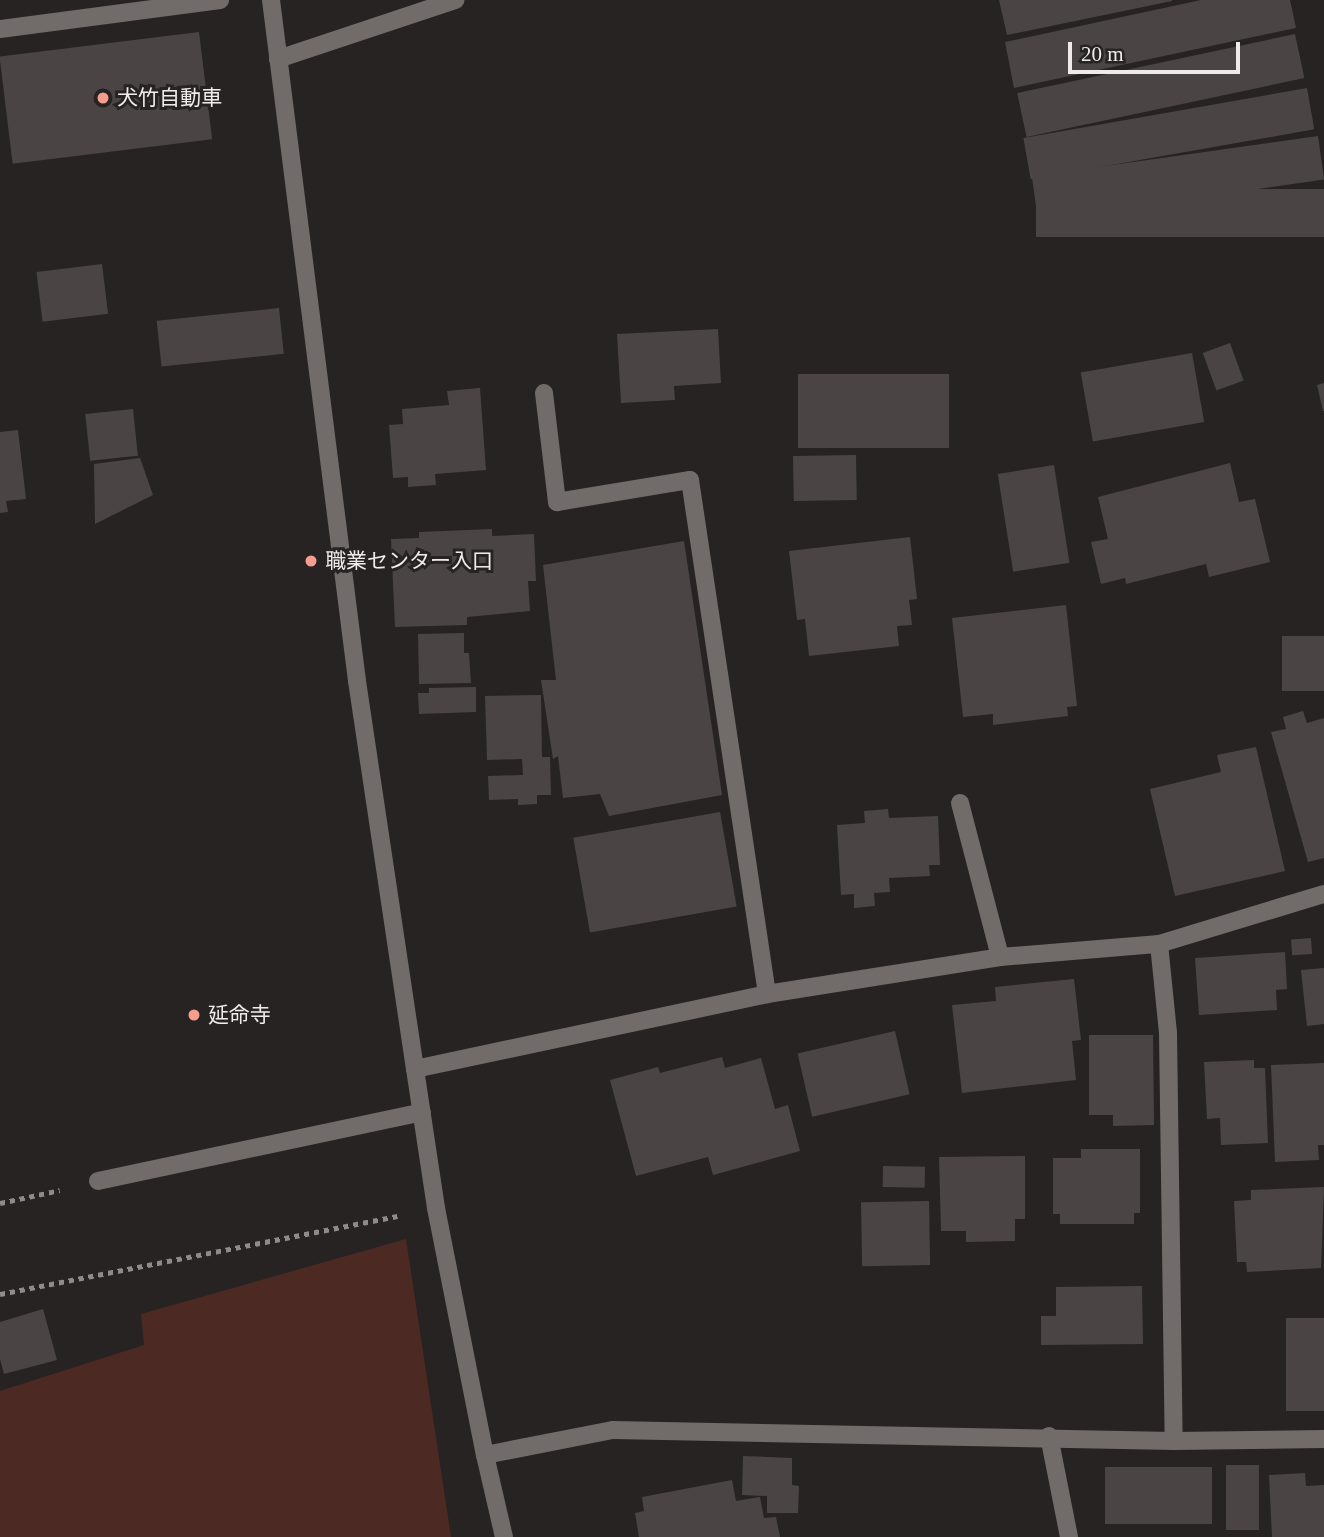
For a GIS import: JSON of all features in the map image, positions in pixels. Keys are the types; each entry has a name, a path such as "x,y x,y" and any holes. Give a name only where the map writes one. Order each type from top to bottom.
{"street":[{"path":"0,29 220,0"},
{"path":"271,0 357,681 415,1069 436,1208 501,1535"},
{"path":"278,59 455,0"},
{"path":"544,393 557,502 690,480 767,994"},
{"path":"960,803 1000,957"},
{"path":"415,1069 767,994 1000,957 1159,944 1324,894"},
{"path":"1159,944 1168,1033 1174,1441"},
{"path":"99,1181 422,1112"},
{"path":"485,1454 613,1430 1049,1436 1174,1441 1324,1439"},
{"path":"1049,1436 1069,1537"}],"path":[{"path":"0,1203 99,1181"},
{"path":"0,1294 436,1208"}],"shaded area":[{"path":"406,1239 451,1537 0,1537 0,1391 144,1345 141,1314"}],"building":[{"path":"999,0 1172,0 1172,1 1007,35"},
{"path":"1201,0 1290,0 1296,28 1014,88 1005,42"},
{"name":"犬竹自動車","path":"199,32 212,139 13,164 0,56"},
{"path":"1295,34 1304,78 1027,137 1017,93"},
{"path":"1307,88 1314,129 1031,179 1023,138"},
{"path":"1318,136 1324,180 1038,220 1032,176"},
{"path":"1036,189 1324,189 1324,237 1036,237"},
{"path":"102,264 108,314 43,322 36,272"},
{"path":"279,308 284,354 161,367 157,321"},
{"path":"718,329 721,383 674,386 675,400 621,403 617,334"},
{"path":"1230,343 1244,381 1216,391 1203,353"},
{"path":"1192,353 1204,422 1093,442 1081,373"},
{"path":"798,374 949,374 949,448 798,448"},
{"path":"1324,383 1324,411 1323,411 1317,385"},
{"path":"480,388 486,470 435,474 436,485 408,487 408,477 393,478 389,425 403,424 402,409 449,405 447,391"},
{"path":"133,409 138,456 90,461 85,414"},
{"path":"18,430 26,499 6,501 8,512 0,513 0,432"},
{"path":"856,455 857,500 794,501 793,456"},
{"path":"140,458 153,495 95,524 94,464"},
{"path":"1230,463 1239,502 1255,499 1270,562 1209,577 1206,564 1126,584 1125,578 1101,584 1091,542 1108,539 1098,497"},
{"path":"1054,465 1069,563 1013,572 998,474"},
{"path":"492,529 492,536 534,534 536,581 528,581 530,611 467,617 467,625 395,627 391,539 419,538 419,532"},
{"path":"910,537 917,599 909,600 912,625 897,626 899,646 809,656 805,619 797,620 789,551"},
{"path":"684,541 722,795 609,816 600,794 563,798 558,756 553,759 541,680 556,680 543,565"},
{"path":"1066,605 1077,706 1067,707 1068,716 993,725 993,714 963,717 952,618"},
{"path":"464,633 464,653 469,653 471,683 419,684 418,634"},
{"path":"1282,636 1324,636 1324,691 1282,691"},
{"path":"476,687 476,712 419,714 418,693 429,693 429,688"},
{"path":"541,695 542,757 550,757 551,795 537,795 537,804 518,805 518,799 489,800 488,776 523,775 522,759 487,760 485,696"},
{"path":"1303,711 1307,723 1324,718 1324,858 1308,862 1271,732 1286,729 1283,717"},
{"path":"1256,747 1285,871 1175,896 1150,789 1221,772 1217,755"},
{"path":"888,809 889,818 938,816 940,865 929,865 930,876 889,878 890,892 874,893 875,906 854,908 854,894 841,895 837,825 865,823 864,811"},
{"path":"720,812 737,907 590,932 573,838"},
{"path":"1311,938 1312,954 1292,955 1291,939"},
{"path":"1285,952 1287,989 1276,990 1277,1010 1199,1015 1195,958"},
{"path":"1324,968 1324,1024 1307,1026 1301,970"},
{"path":"1074,979 1081,1040 1072,1041 1076,1080 962,1093 952,1005 996,1001 995,987"},
{"path":"895,1031 910,1094 812,1117 798,1053"},
{"path":"1089,1035 1153,1035 1154,1125 1113,1126 1113,1115 1089,1115"},
{"path":"722,1057 725,1068 761,1058 775,1109 788,1105 800,1151 713,1175 708,1157 636,1176 610,1080 658,1067 660,1073"},
{"path":"1254,1060 1254,1068 1265,1068 1268,1143 1221,1145 1220,1118 1207,1119 1204,1062"},
{"path":"1324,1063 1324,1145 1318,1145 1319,1160 1275,1162 1271,1065"},
{"path":"1081,1149 1140,1149 1140,1213 1134,1213 1134,1224 1060,1224 1060,1214 1053,1214 1053,1158 1081,1158"},
{"path":"1025,1156 1025,1219 1015,1219 1015,1241 966,1242 966,1231 941,1231 939,1157"},
{"path":"883,1166 925,1167 925,1188 883,1187"},
{"path":"1324,1187 1321,1268 1247,1272 1246,1262 1237,1262 1234,1201 1251,1200 1251,1190"},
{"path":"929,1201 930,1265 862,1266 861,1202"},
{"path":"1142,1286 1143,1344 1041,1345 1041,1316 1056,1316 1056,1287"},
{"path":"43,1309 57,1360 4,1374 0,1359 0,1322"},
{"path":"1286,1318 1324,1318 1324,1411 1286,1411"},
{"path":"743,1456 792,1458 792,1485 799,1486 798,1513 767,1513 767,1496 742,1495"},
{"path":"1226,1465 1259,1465 1259,1530 1226,1530"},
{"path":"1105,1467 1212,1467 1212,1524 1105,1524"},
{"path":"1305,1473 1306,1486 1324,1485 1324,1537 1272,1537 1269,1475"},
{"path":"732,1480 736,1501 760,1497 764,1518 776,1517 780,1537 639,1537 635,1513 644,1511 642,1497"}],"place":[{"name":"犬竹自動車","path":"103,98"},
{"name":"職業センター入口","path":"311,561"},
{"name":"延命寺","path":"194,1015"}]}
